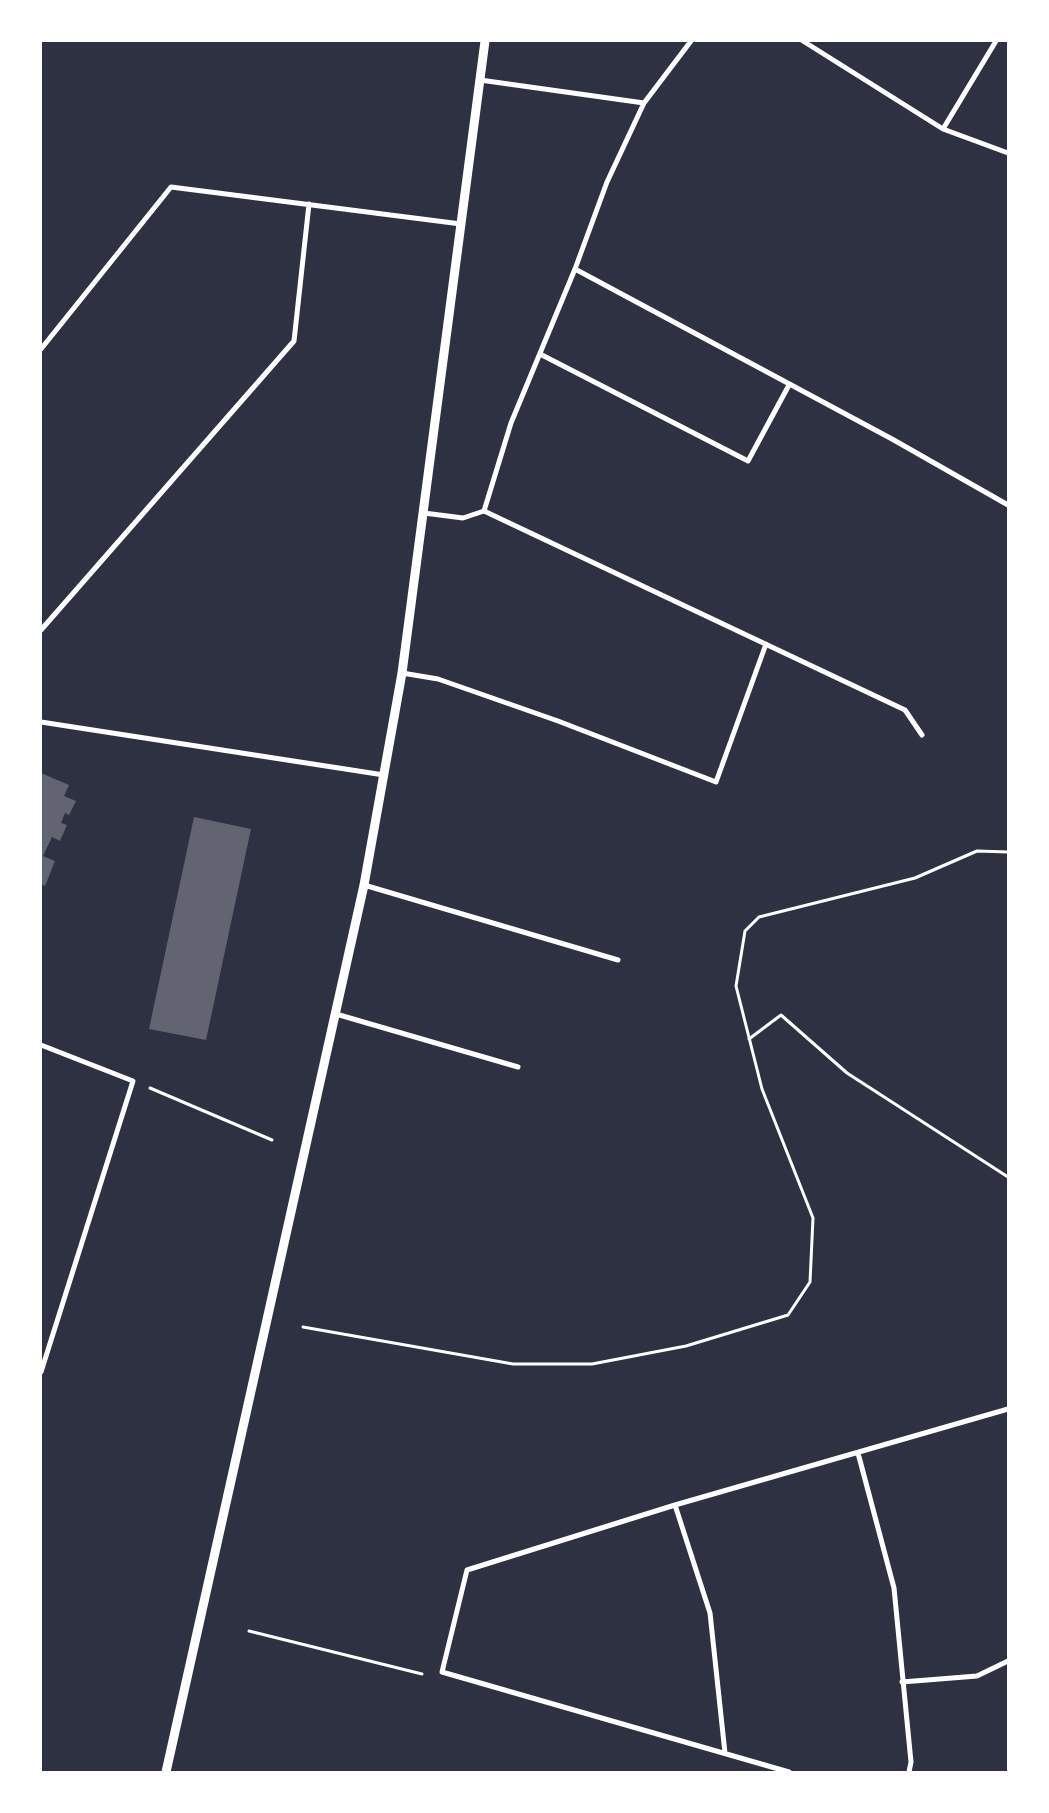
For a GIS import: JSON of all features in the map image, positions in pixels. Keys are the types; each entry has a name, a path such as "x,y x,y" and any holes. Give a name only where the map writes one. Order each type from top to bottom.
{"street":[{"path":"166,1772 364,886 402,672 485,41"},
{"path":"484,511 511,423 575,269 607,182 644,103 691,41"},
{"path":"804,41 943,129 1008,153"},
{"path":"943,129 996,41"},
{"path":"480,80 644,103"},
{"path":"41,349 171,187 462,224"},
{"path":"41,630 294,341 309,204"},
{"path":"575,269 789,385 892,438 1008,505"},
{"path":"540,354 748,460 789,385"},
{"path":"424,513 463,518 484,511 905,710 922,735"},
{"path":"402,672 438,678 558,721 716,782 766,644"},
{"path":"41,722 384,775"},
{"path":"364,886 618,960"},
{"path":"336,1014 518,1066"},
{"path":"41,1045 133,1081 41,1372"},
{"path":"789,1772 442,1672 466,1570 675,1505 1008,1408"},
{"path":"858,1453 894,1588 911,1762 909,1772"},
{"path":"675,1505 710,1613 725,1753"},
{"path":"902,1682 977,1676 1008,1661"}],"path":[{"path":"303,1327 512,1364 592,1364 686,1346 788,1315 810,1282 813,1218 762,1088 736,986 745,931 759,918 915,878 977,851 1008,852"},
{"path":"749,1039 781,1015 847,1073 1008,1177"},
{"path":"133,1081 272,1140"},
{"path":"249,1631 419,1674 442,1672"}],"building":[{"path":"41,773 69,785 64,796 76,801 69,815 65,813 61,823 67,825 60,841 52,837 43,856 55,861 45,886 41,884"},
{"path":"194,817 251,829 206,1040 149,1029"}]}
